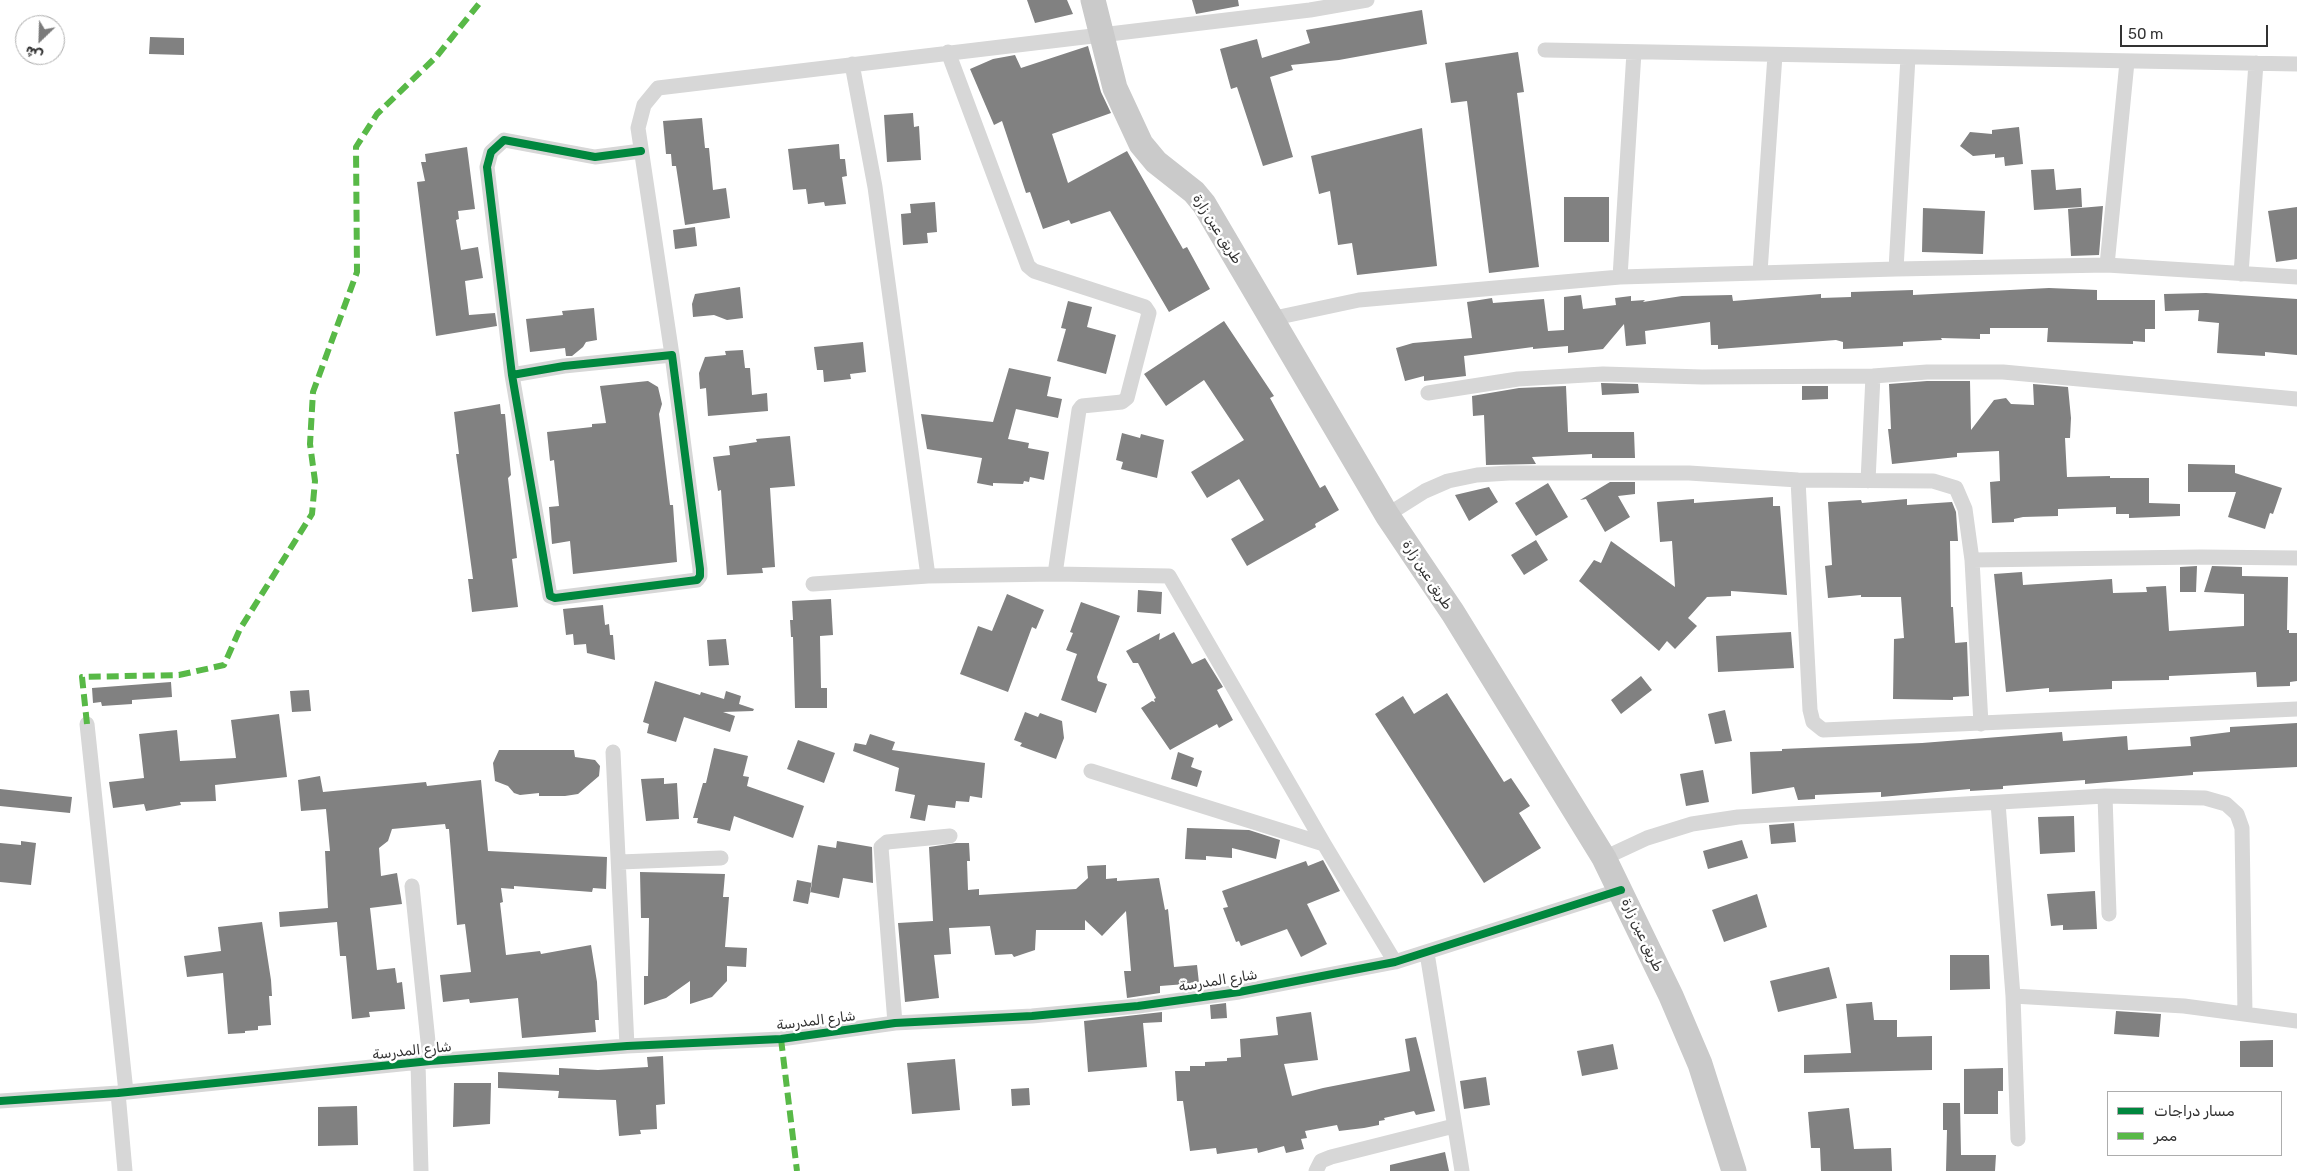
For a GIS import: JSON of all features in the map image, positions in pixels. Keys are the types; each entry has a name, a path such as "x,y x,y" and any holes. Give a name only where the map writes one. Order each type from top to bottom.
{"main road":[{"name":"طريق عين زارة","path":"1093,0 1115,88 1141,144 1156,162 1194,192 1204,204 1387,515 1453,613 1604,858 1621,890 1700,1064 1734,1171"}],"street":[{"path":"641,151 596,157 504,140 491,152 487,167 512,375 550,596 555,598 698,580 700,576 672,355 638,128 644,106 658,88 948,52 1102,36 1310,10 1367,0"},
{"path":"1545,50 2297,64"},
{"path":"948,52 1028,266 1034,270 1145,307 1149,313 1127,398 1122,402 1082,406 1079,410 1055,574"},
{"path":"1620,277 1634,52"},
{"path":"1760,272 1775,55"},
{"path":"1896,269 1908,57"},
{"path":"2107,265 2127,62"},
{"path":"2241,274 2256,63"},
{"path":"852,64 875,187 928,576"},
{"path":"1270,319 1359,300 1620,277 1760,272 2107,265 2297,277"},
{"path":"512,375 564,366 672,355"},
{"path":"1428,393 1518,379 1603,374 1873,376 1927,372 2003,372 2297,399"},
{"path":"1868,481 1873,376"},
{"path":"1387,515 1425,491 1448,481 1477,475 1689,473 1798,480 1933,481 1956,488 1965,509 1972,560 1981,724"},
{"path":"1798,480 1810,710 1813,722 1823,730 2297,710"},
{"path":"1972,560 2201,557 2297,558"},
{"path":"814,584 928,576 1055,574 1169,576 1324,844 1395,962"},
{"path":"87,724 122,1093 125,1171"},
{"path":"613,752 620,862 627,1046"},
{"path":"1091,772 1324,844"},
{"path":"1604,858 1647,838 1692,824 1738,817 2105,796 2205,798 2226,804 2237,814 2242,828 2245,1014"},
{"path":"2105,796 2109,914"},
{"path":"1998,803 2013,996 2018,1139"},
{"path":"895,1023 881,847 887,842 950,836"},
{"path":"620,862 721,858"},
{"path":"412,886 424,1062 421,1171"},
{"name":"شارع المدرسة","path":"0,1101 122,1093 424,1062 627,1046 781,1039 895,1023 1032,1016 1138,1006 1239,992 1395,962 1621,890"},
{"path":"1427,953 1462,1171"},
{"path":"2013,996 2184,1006 2297,1021"},
{"path":"1316,1171 1322,1161 1331,1156 1454,1126"}],"building":[{"path":"1027,0 1067,0 1073,14 1035,23"},
{"path":"1192,0 1238,0 1239,6 1196,14"},
{"path":"1422,10 1427,44 1339,60 1291,65 1293,70 1270,77 1293,157 1263,166 1237,87 1231,89 1220,49 1257,39 1262,58 1310,43 1306,30"},
{"path":"150,37 184,38 184,55 149,54"},
{"path":"1088,46 1101,92 1111,113 1052,134 1068,183 1127,151 1183,249 1187,247 1210,289 1169,312 1110,211 1071,224 1069,220 1043,229 1030,192 1026,193 1002,121 994,125 970,69 993,59 1015,55 1021,68"},
{"path":"1518,52 1524,92 1517,93 1539,267 1489,273 1467,101 1451,103 1445,63"},
{"path":"913,113 914,127 919,126 921,160 887,162 884,115"},
{"path":"702,118 705,148 709,148 713,190 726,188 730,218 685,225 676,166 672,166 671,154 666,154 663,121"},
{"path":"2019,127 2023,164 2005,166 2004,157 1995,158 1995,154 1973,156 1960,146 1970,132 1992,134 1992,130"},
{"path":"1422,128 1437,266 1357,275 1352,243 1338,245 1330,191 1319,194 1311,156"},
{"path":"839,144 840,159 845,159 847,176 842,177 846,204 825,206 824,202 808,204 806,189 793,190 788,149"},
{"path":"467,147 475,209 458,211 459,219 456,220 461,250 478,247 483,278 465,281 469,315 495,313 497,326 436,336 417,182 425,181 421,162 426,162 425,154"},
{"path":"2054,169 2056,190 2081,188 2082,207 2034,210 2031,170"},
{"path":"1564,197 1609,197 1609,242 1564,242"},
{"path":"935,202 937,232 927,233 928,243 903,245 901,214 911,213 910,204"},
{"path":"2103,206 2099,255 2071,256 2068,209"},
{"path":"2297,207 2297,259 2276,262 2268,211"},
{"path":"1923,208 1985,211 1983,254 1922,252"},
{"path":"695,227 697,246 675,249 673,230"},
{"path":"740,287 743,318 727,320 714,315 693,317 692,304 695,294"},
{"path":"2049,288 2097,290 2097,300 2155,300 2155,329 2145,329 2145,342 2133,341 2133,344 2047,342 2048,328 1990,328 1990,334 1980,334 1980,339 1941,338 1942,340 1903,342 1903,346 1843,349 1843,342 1836,340 1718,349 1718,345 1711,345 1710,322 1645,331 1646,344 1626,346 1624,324 1603,349 1568,353 1568,346 1533,349 1533,347 1464,356 1466,376 1424,381 1424,376 1405,381 1396,348 1413,343 1472,338 1467,302 1492,298 1493,303 1544,299 1548,331 1564,330 1564,297 1581,295 1583,309 1616,305 1615,298 1631,296 1631,301 1645,300 1643,302 1682,296 1732,295 1733,301 1821,294 1821,298 1851,297 1851,292 1913,290 1913,295"},
{"path":"2206,293 2297,299 2297,355 2265,352 2265,356 2217,353 2219,323 2198,321 2199,310 2165,311 2164,294"},
{"path":"1068,301 1092,307 1087,327 1116,335 1106,374 1057,361 1066,329 1061,328"},
{"path":"594,308 597,340 586,342 572,356 566,356 565,348 530,352 526,319 563,315 562,311"},
{"path":"1224,321 1274,396 1270,398 1320,488 1325,485 1339,510 1315,524 1316,527 1247,566 1231,539 1264,520 1239,479 1207,498 1191,472 1244,440 1204,380 1166,406 1144,374"},
{"path":"863,342 866,372 850,374 851,379 824,382 823,370 817,370 814,347"},
{"path":"743,350 745,368 750,368 752,395 767,393 768,411 708,416 706,388 700,389 699,373 705,357 726,355 725,351"},
{"path":"1009,368 1051,377 1047,396 1062,399 1058,418 1016,409 1008,439 1029,443 1028,448 1049,452 1044,480 1030,477 1029,482 1024,481 1023,484 993,483 993,486 977,483 982,458 927,449 921,414 993,422"},
{"path":"648,381 658,387 662,404 659,414 670,505 673,505 677,562 573,574 570,541 552,544 549,507 559,506 554,460 550,461 547,432 592,427 592,424 606,423 600,386"},
{"path":"1927,381 1970,381 1971,430 1994,400 2006,398 2011,404 2034,405 2033,384 2068,387 2071,418 2070,438 2065,438 2067,477 2110,476 2110,478 2149,478 2149,503 2180,504 2180,516 2129,518 2129,514 2116,514 2116,507 2058,509 2058,516 2023,517 2014,519 2014,522 1992,523 1990,482 2000,481 1999,451 1957,453 1957,457 1892,464 1888,429 1891,429 1889,384"},
{"path":"1601,383 1638,384 1639,393 1602,395"},
{"path":"1566,386 1568,432 1634,432 1635,458 1592,458 1592,454 1532,457 1536,464 1486,465 1484,415 1473,416 1472,396 1519,388"},
{"path":"1802,386 1828,386 1828,399 1802,400"},
{"path":"500,404 501,414 505,414 511,475 508,478 517,558 512,559 518,607 472,612 468,579 473,579 456,454 459,454 454,412"},
{"path":"1122,433 1140,438 1141,434 1164,440 1157,478 1121,469 1123,462 1116,460"},
{"path":"790,436 795,486 770,488 775,567 762,568 763,573 727,575 721,490 718,491 713,457 730,455 729,446 757,442 756,439"},
{"path":"2188,464 2235,465 2235,473 2282,488 2273,514 2270,513 2265,529 2228,517 2236,492 2188,492"},
{"path":"1610,482 1635,482 1635,494 1618,496 1630,517 1605,532 1586,499 1580,500"},
{"path":"1548,483 1568,517 1536,536 1515,503"},
{"path":"1489,487 1498,502 1469,521 1455,495"},
{"path":"1773,497 1773,506 1780,506 1787,595 1731,591 1731,596 1707,597 1688,618 1697,626 1675,649 1667,641 1659,651 1579,581 1594,560 1601,563 1611,541 1675,587 1672,541 1660,542 1657,502 1694,499 1694,503"},
{"path":"1907,499 1907,505 1952,502 1956,512 1958,541 1950,541 1951,607 1953,607 1955,643 1967,642 1969,696 1953,697 1953,700 1893,699 1894,639 1904,638 1901,597 1861,597 1861,595 1828,598 1825,566 1832,565 1828,502 1861,500 1862,503"},
{"path":"1536,540 1548,560 1524,575 1511,555"},
{"path":"2197,566 2196,592 2180,592 2180,567"},
{"path":"2212,566 2242,567 2242,576 2288,577 2287,630 2289,630 2289,633 2297,633 2297,681 2290,682 2290,686 2257,687 2256,672 2169,676 2169,680 2112,681 2112,689 2049,692 2049,688 2006,692 1994,574 2022,572 2023,585 2112,579 2113,593 2147,592 2146,587 2166,586 2169,631 2244,626 2244,594 2204,592"},
{"path":"1138,590 1162,592 1161,614 1137,612"},
{"path":"1007,594 1044,610 1036,629 1032,627 1008,692 960,674 978,626 992,631"},
{"path":"831,599 833,635 820,636 821,688 827,688 827,708 795,708 793,637 791,637 790,620 793,620 792,601"},
{"path":"1081,602 1120,616 1097,677 1098,681 1107,684 1096,713 1061,700 1077,654 1066,650 1073,633 1070,632"},
{"path":"603,605 605,625 609,624 610,635 613,635 615,660 587,653 586,644 574,645 573,634 566,635 563,609"},
{"path":"1174,632 1192,664 1205,658 1223,687 1217,690 1233,720 1219,728 1217,724 1170,750 1141,708 1152,701 1155,702 1154,699 1156,698 1138,663 1133,663 1126,651 1160,633 1159,640"},
{"path":"1791,632 1794,668 1718,672 1716,636"},
{"path":"726,639 729,665 709,666 707,640"},
{"path":"1641,676 1652,690 1621,714 1611,700"},
{"path":"655,681 700,695 701,692 724,699 726,691 741,696 739,704 754,709 753,711 723,712 735,716 730,732 684,717 676,742 647,733 649,724 643,722"},
{"path":"171,682 172,697 132,700 132,704 102,706 101,702 93,703 92,688"},
{"path":"309,690 311,711 292,712 290,691"},
{"path":"1447,693 1504,782 1511,778 1530,806 1519,813 1541,848 1484,883 1375,714 1403,696 1414,714"},
{"path":"1725,710 1732,741 1715,744 1708,714"},
{"path":"1025,712 1038,717 1040,713 1062,721 1064,738 1056,759 1020,746 1022,743 1014,740"},
{"path":"279,714 287,777 215,785 216,801 180,802 181,805 146,811 144,804 113,808 109,782 144,778 139,734 177,730 180,761 236,758 231,720"},
{"path":"2297,723 2297,767 2193,772 2193,775 2085,784 2085,780 2003,786 2003,789 1970,791 1970,789 1881,797 1881,792 1815,795 1815,799 1798,800 1794,787 1752,794 1750,752 1922,743 2062,732 2063,741 2127,736 2128,750 2191,746 2190,737 2230,732 2230,727"},
{"path":"870,734 895,742 892,750 985,763 982,798 970,796 969,802 956,801 955,808 928,805 925,821 910,818 915,795 895,791 899,768 853,751 855,743 866,745"},
{"path":"798,740 835,753 824,783 787,769"},
{"path":"714,748 748,756 743,776 749,777 747,786 804,806 793,838 734,816 730,831 697,823 698,818 693,818 703,783 706,783"},
{"path":"499,750 574,750 575,757 595,760 600,766 599,776 578,794 565,796 539,796 539,793 520,795 514,793 508,786 495,781 493,763"},
{"path":"1178,752 1194,758 1191,767 1202,771 1197,787 1171,779"},
{"path":"1703,770 1709,802 1686,806 1680,774"},
{"path":"320,776 323,792 426,782 427,786 481,780 488,851 607,857 606,889 593,888 592,892 514,886 514,889 501,888 503,902 500,903 506,955 540,951 541,954 591,945 597,982 599,1020 595,1020 596,1032 522,1038 518,998 470,1003 469,999 443,1002 440,975 471,972 465,924 457,925 449,829 446,829 445,824 392,829 388,841 379,848 381,876 397,873 402,904 370,908 377,970 395,968 397,983 402,982 405,1009 369,1012 370,1017 352,1019 346,956 340,956 337,922 280,927 279,912 328,908 325,851 330,851 326,809 301,811 298,780"},
{"path":"664,778 664,784 677,783 679,819 646,821 641,779"},
{"path":"0,789 72,797 70,813 0,806"},
{"path":"2074,816 2075,852 2040,854 2038,817"},
{"path":"1794,823 1796,842 1771,844 1769,825"},
{"path":"1187,828 1249,830 1280,840 1276,859 1232,848 1232,858 1206,856 1206,860 1185,859"},
{"path":"1742,840 1748,858 1708,869 1703,851"},
{"path":"21,841 36,843 31,885 0,882 0,843 21,845"},
{"path":"837,841 872,847 873,883 843,878 839,898 810,892 818,845 836,848"},
{"path":"969,843 970,861 967,861 968,890 979,889 979,895 1076,889 1088,878 1087,866 1106,865 1106,879 1117,878 1117,881 1159,878 1165,910 1168,909 1174,967 1197,965 1199,983 1160,986 1160,993 1127,998 1124,971 1131,971 1126,911 1102,936 1085,920 1085,930 1036,930 1035,950 1014,957 1012,954 995,955 990,926 949,928 951,954 934,955 939,998 905,1002 898,923 933,921 929,847"},
{"path":"1323,860 1340,891 1307,904 1327,944 1301,957 1287,929 1241,946 1239,941 1236,942 1223,908 1228,907 1222,891 1306,861 1308,866"},
{"path":"640,872 725,874 723,897 729,897 725,947 747,948 746,967 727,966 727,981 712,997 690,1004 690,981 666,998 644,1005 644,976 648,976 649,918 641,918"},
{"path":"797,880 812,883 808,904 793,901"},
{"path":"2095,891 2097,929 2063,930 2063,925 2051,926 2047,894"},
{"path":"1757,894 1767,927 1724,942 1712,910"},
{"path":"262,922 271,980 272,996 269,996 271,1025 258,1026 258,1030 245,1031 245,1033 228,1034 223,973 187,977 184,956 221,951 218,927"},
{"path":"1950,955 1989,955 1990,989 1950,990"},
{"path":"1829,967 1837,998 1778,1012 1770,981"},
{"path":"1872,1002 1874,1020 1897,1020 1897,1037 1932,1036 1932,1070 1804,1073 1804,1055 1851,1053 1846,1004"},
{"path":"1226,1003 1227,1018 1211,1019 1210,1005"},
{"path":"2116,1011 2161,1014 2159,1037 2114,1034"},
{"path":"1162,1012 1162,1022 1143,1023 1147,1067 1088,1072 1084,1021"},
{"path":"1311,1012 1318,1060 1284,1064 1292,1096 1410,1071 1405,1039 1416,1037 1435,1111 1416,1115 1414,1111 1384,1118 1385,1120 1379,1121 1379,1125 1364,1128 1339,1131 1337,1125 1305,1131 1307,1138 1301,1139 1304,1149 1286,1153 1284,1146 1258,1153 1257,1148 1217,1154 1216,1148 1190,1151 1183,1101 1177,1101 1175,1071 1190,1071 1190,1066 1205,1066 1205,1062 1227,1061 1227,1058 1241,1057 1240,1039 1278,1035 1276,1017"},
{"path":"2273,1040 2273,1067 2240,1067 2240,1041"},
{"path":"1613,1044 1618,1069 1582,1076 1577,1051"},
{"path":"663,1056 665,1104 656,1105 657,1129 640,1130 641,1134 619,1136 616,1100 558,1098 559,1091 498,1088 498,1072 559,1075 559,1068 598,1070 648,1067 647,1057"},
{"path":"955,1059 960,1110 912,1114 907,1063"},
{"path":"2003,1068 2003,1091 1998,1091 1998,1114 1964,1114 1964,1069"},
{"path":"1486,1077 1490,1105 1464,1109 1460,1081"},
{"path":"454,1083 491,1083 490,1124 453,1127"},
{"path":"1029,1088 1030,1105 1012,1106 1011,1089"},
{"path":"1943,1103 1960,1103 1961,1155 1996,1155 1995,1171 1946,1171 1947,1130 1943,1130"},
{"path":"357,1106 358,1145 318,1146 318,1107"},
{"path":"1849,1108 1854,1149 1891,1148 1892,1171 1821,1171 1820,1148 1811,1148 1808,1112"},
{"path":"1445,1152 1449,1171 1390,1171 1390,1165"}],"marked path":[{"path":"87,724 82,677 179,675 224,665 240,629 312,514 315,481 310,444 313,392 357,272 356,147 377,114 437,56 482,0"},
{"path":"781,1039 797,1171"}],"cycle path":[{"path":"512,375 564,366 672,355 700,569 700,576 697,580 555,598 550,596 512,375 487,167 491,152 504,140 595,157 641,151"},
{"path":"0,1101 118,1093 430,1061 627,1046 781,1039 895,1023 1032,1016 1138,1006 1239,992 1395,962 1621,890"}]}
